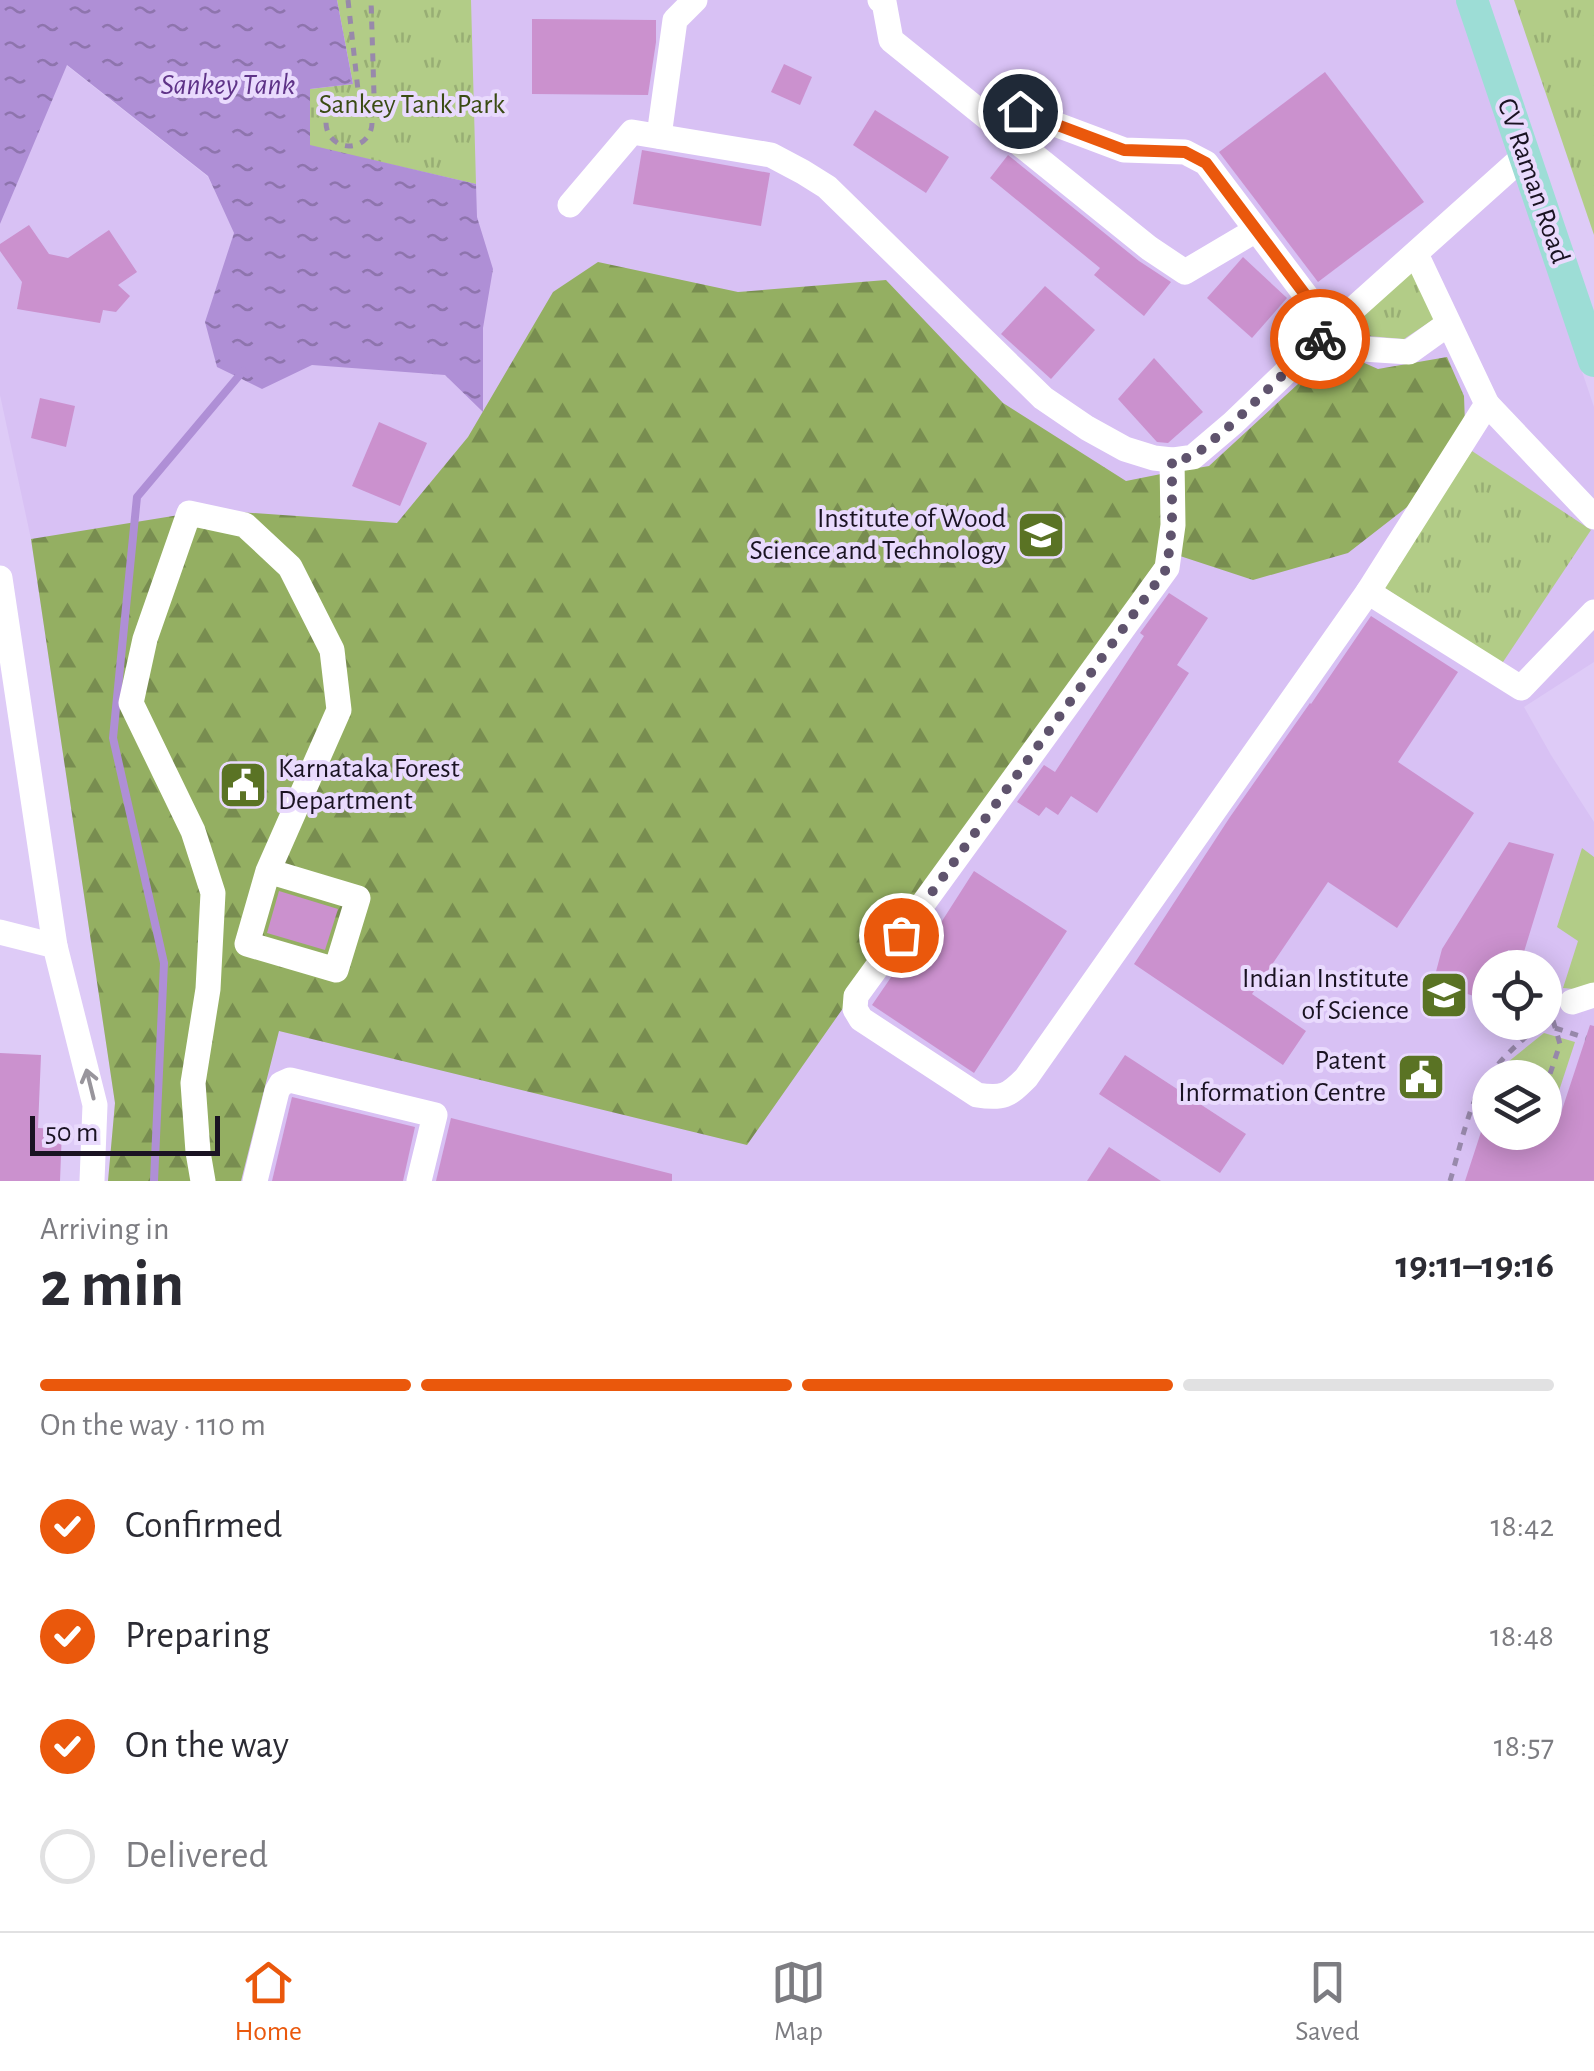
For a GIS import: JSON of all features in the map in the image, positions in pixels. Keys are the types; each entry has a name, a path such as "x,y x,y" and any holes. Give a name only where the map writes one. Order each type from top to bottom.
{"main road":[{"name":"CV Raman Road","path":"1472,0 1594,361"},
{"name":"CV Raman Road","path":"1491,0 1594,308"}],"street":[{"path":"659,136 675,20 694,0"},
{"path":"880,0 884,2 892,40 1148,248 1185,272 1256,230"},
{"path":"1020,111 1124,150 1185,152 1206,163 1256,230 1336,325 1362,349 1409,352 1448,324"},
{"path":"570,205 632,132 770,155 827,187 1043,398 1125,449 1172,460 1193,457 1232,424 1524,156"},
{"path":"1416,254 1486,404 1594,517"},
{"path":"1172,460 1172,526 1167,568 856,996 855,1009 861,1020 977,1095 995,1098 1010,1094 1026,1078 1368,592 1486,404"},
{"path":"204,1181 193,1083 208,989 213,893 193,831 131,703 145,639 188,513 245,525 290,566 332,650 340,710 268,872 247,944 336,970 358,898 268,872"},
{"path":"0,578 55,946 96,1105 92,1181"},
{"path":"1368,592 1521,688 1594,612"},
{"path":"0,932 55,946"},
{"path":"255,1181 277,1091 290,1080 435,1115 419,1181"}],"path":[{"path":"348,0 358,90 366,107 372,121 368,136 356,145 348,146 334,139 326,126 333,106 353,100 366,107"},
{"path":"366,107 374,95 371,0"},
{"path":"1562,1030 1586,1038"},
{"path":"1504,1060 1520,1040"},
{"path":"1450,1181 1472,1112"}],"shaded area":[{"name":"Institute of Wood Science and Technology","path":"471,0 1457,0 1594,407 1594,662 1524,707 1594,822 1594,1181 108,1181 115,1103 31,539 0,395 0,224 66,65 208,177 234,232"}],"green space":[{"name":"Sankey Tank Park","path":"337,0 471,0 476,184 310,146 310,89 353,84"},
{"path":"1514,0 1594,0 1594,235"},
{"path":"598,262 738,292 886,280 1003,403 1126,481 1161,474 1164,551 747,1145 279,1031 241,1181 108,1181 115,1103 31,539 210,510 397,523 468,437 553,292"},
{"path":"1413,269 1434,319 1404,339 1368,336 1355,320"},
{"path":"1335,350 1378,369 1447,357 1464,396 1465,424 1420,497 1348,553 1253,580 1180,556 1180,471 1209,466"},
{"path":"1472,451 1591,530 1501,665 1382,586"},
{"path":"1582,848 1594,857 1594,984 1563,988 1578,941 1557,927"},
{"path":"1562,1038 1575,1042 1562,1082 1562,1060 1510,1060 1535,1040"}],"water":[{"name":"Sankey Tank","path":"0,0 337,0 353,84 310,89 310,145 476,184 477,217 493,269 483,328 483,412 445,375 312,365 262,389 217,367 205,322 234,233 208,176 67,65 0,224"}],"building":[{"path":"532,19 656,20 648,95 532,94"},
{"path":"784,64 812,77 800,105 771,92"},
{"path":"1325,72 1424,202 1318,282 1219,152"},
{"path":"875,110 949,157 926,193 853,145"},
{"path":"642,150 770,173 761,226 633,204"},
{"path":"1008,155 1139,261 1171,282 1144,316 1094,275 1100,268 990,178"},
{"path":"29,225 49,254 68,258 109,230 137,272 118,285 130,296 116,312 103,310 100,323 17,309 22,282 0,251 0,244"},
{"path":"1243,257 1287,298 1252,338 1207,298"},
{"path":"1045,286 1095,330 1051,379 1001,334"},
{"path":"1154,358 1203,412 1168,443 1157,442 1118,399"},
{"path":"40,398 75,406 66,447 31,438"},
{"path":"379,422 427,443 400,506 352,486"},
{"path":"1169,593 1208,618 1177,665 1189,673 1097,813 1071,796 1058,815 1046,807 1039,816 1017,802 1044,765 1055,772"},
{"path":"1371,616 1458,672 1398,762 1474,813 1397,928 1328,882 1252,994 1306,1031 1283,1065 1134,964 1230,817"},
{"path":"1509,842 1554,854 1525,950 1472,950 1472,995 1433,983 1442,949"},
{"path":"974,871 1067,931 974,1073 872,1005 909,951 919,957"},
{"path":"279,891 338,909 325,950 267,933"},
{"path":"1590,1025 1594,1026 1594,1181 1465,1181 1475,1150 1562,1150 1562,1110"},
{"path":"0,1053 41,1055 38,1128 62,1129 60,1181 0,1181"},
{"path":"1125,1055 1246,1134 1220,1173 1099,1094"},
{"path":"292,1097 415,1127 403,1181 272,1181"},
{"path":"451,1118 672,1174 672,1181 436,1181"},
{"path":"1109,1147 1161,1181 1087,1181"}],"waterway":[{"path":"154,1181 164,963 113,738 137,497 243,371"}],"way so far":[{"path":"901,935 1167,568 1172,526 1172,460 1193,457 1320,339"}],"place":[{"name":"Institute of Wood Science and Technology","path":"1041,535"},
{"name":"Karnataka Forest Department","path":"243,785"},
{"name":"Indian Institute of Science","path":"1444,995"},
{"name":"Patent Information Centre","path":"1421,1077"}],"route":[{"path":"1020,111 1124,150 1185,152 1206,163 1331,329 1320,339"}]}
